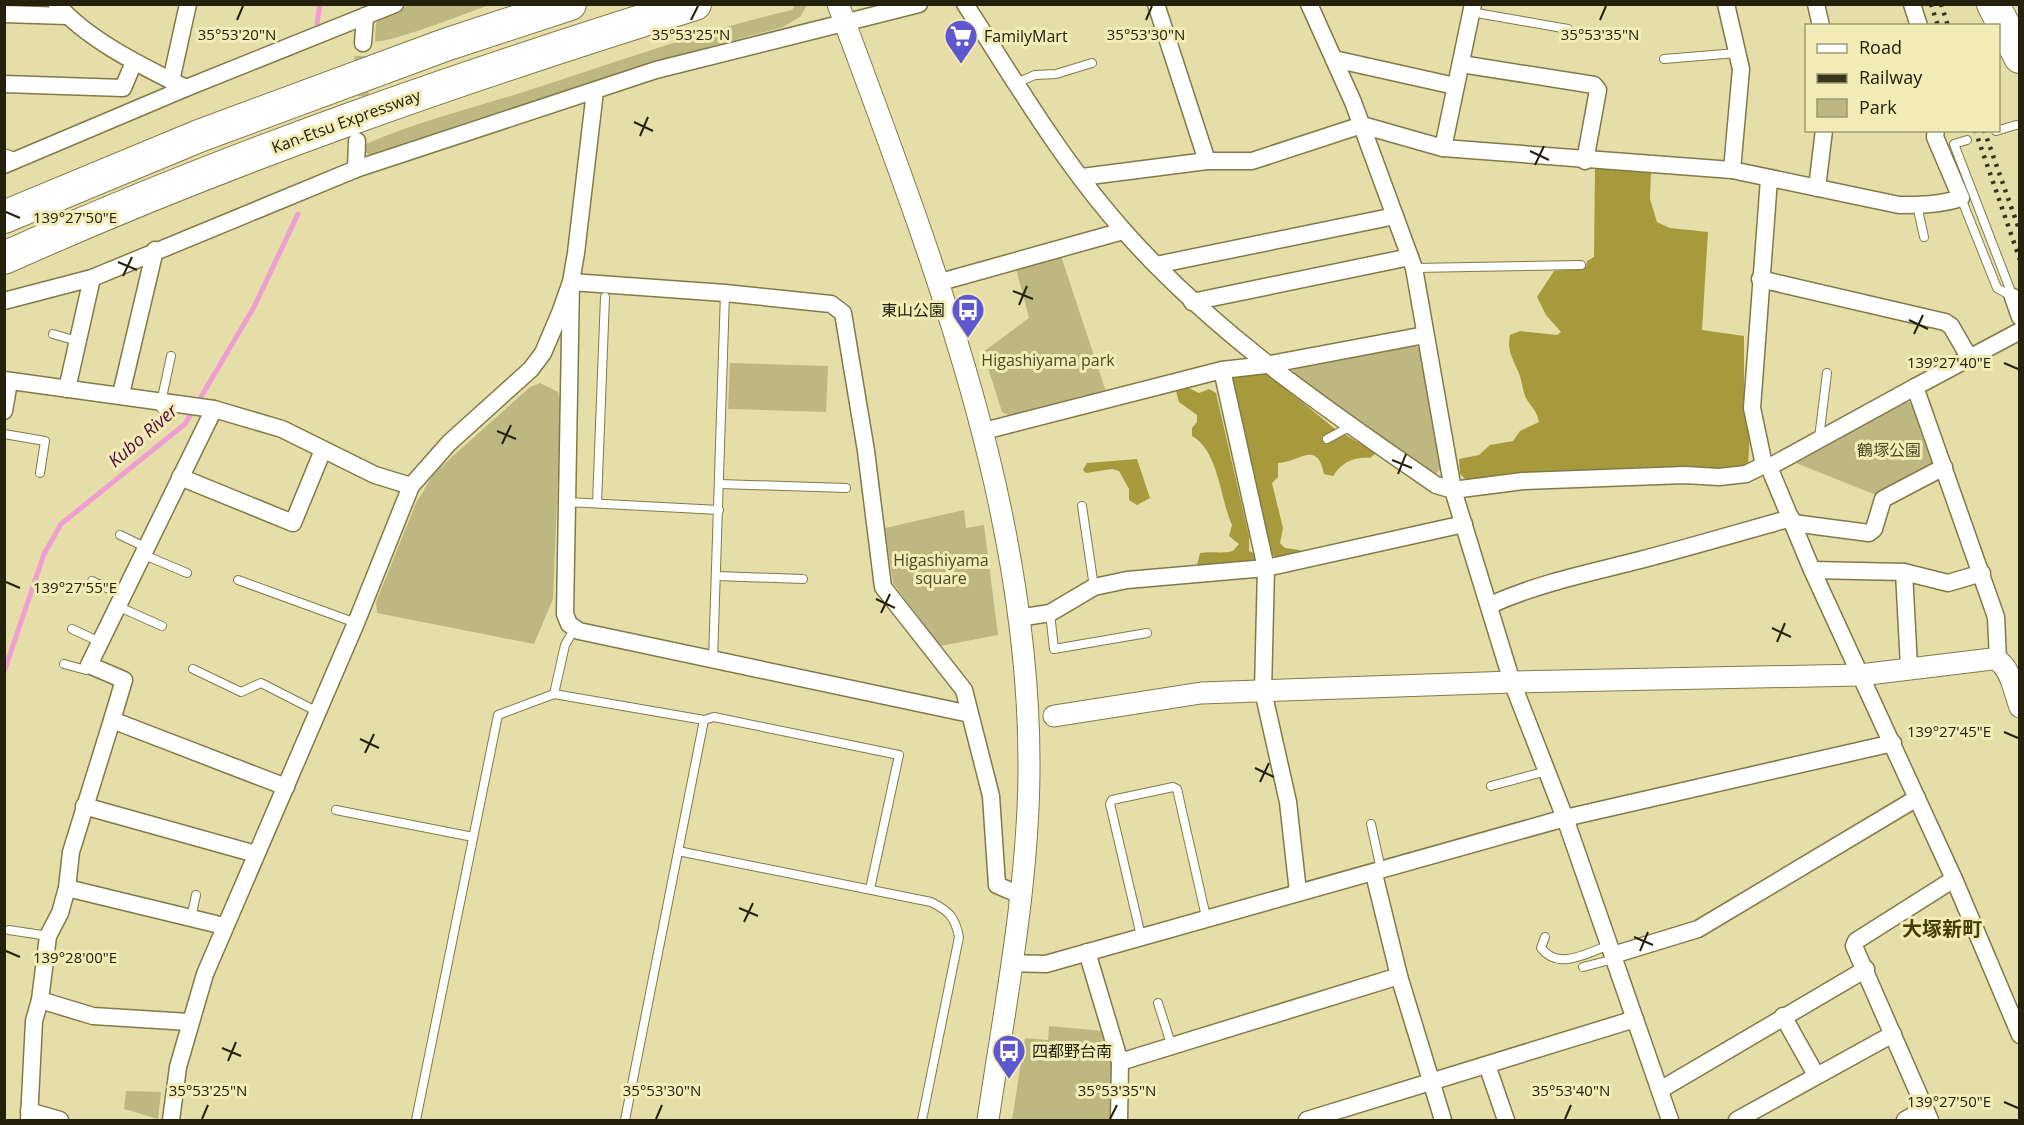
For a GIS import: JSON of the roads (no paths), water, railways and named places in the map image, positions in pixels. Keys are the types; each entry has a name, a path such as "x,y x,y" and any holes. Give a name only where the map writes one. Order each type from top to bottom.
{"highway":[{"path":"4,217 221,128 445,45 570,4"},
{"name":"Kan-Etsu Expressway","path":"4,258 217,169 374,109 557,47 695,4"},
{"path":"1993,4 2019,57"}],"street":[{"path":"178,84 188,4"},
{"path":"9,159 178,84 394,4"},
{"path":"838,4 937,283 984,431 1008,544 1018,618 1029,744 1029,818 1022,896 988,1120"},
{"path":"4,301 92,278 155,250 356,170 595,91 709,55 846,25 919,4"},
{"path":"965,4 1016,83 1123,231 1192,302 1266,365 1436,485 1453,490 1523,481 1685,475 1719,477 1746,474 1767,466 2019,332"},
{"path":"1156,4 1207,161"},
{"path":"1309,4 1362,125 1412,263 1453,490 1512,681 1565,818 1670,1120"},
{"path":"1726,4 1740,69 1732,170"},
{"path":"1816,4 1821,24"},
{"path":"1912,4 1918,24"},
{"path":"1443,148 1472,8"},
{"path":"4,14 62,10 134,62 178,84"},
{"path":"363,44 365,16"},
{"path":"1334,59 1455,86"},
{"path":"4,84 123,88 134,62"},
{"path":"1461,64 1594,85 1598,90 1585,161"},
{"path":"595,91 571,282 566,614 569,624 575,628 713,660 970,714"},
{"path":"1082,177 1207,161 1251,161 1362,125 1443,148 1585,161 1732,170 1899,205 1917,205 1946,203 1961,198 1935,137 1936,132"},
{"path":"1817,188 1824,132"},
{"path":"356,170 357,141"},
{"path":"1769,179 1752,408 1767,466 1812,570 1954,879 2019,1035"},
{"path":"1156,265 1395,216"},
{"path":"937,283 1123,231"},
{"path":"121,394 155,250"},
{"path":"1192,302 1412,263"},
{"path":"67,389 92,278"},
{"path":"1760,279 1945,322 1951,326 1969,357"},
{"path":"571,282 725,293 831,304 843,312 866,451 883,587 964,690 991,796 998,885 1022,896"},
{"path":"171,1120 178,1067 189,1022 224,926 356,623 411,486 448,443 531,369 543,353 571,282"},
{"path":"2013,297 2019,317"},
{"path":"984,431 1222,370 1266,365 1425,336"},
{"path":"1222,370 1266,568 1263,691 1288,802 1298,892"},
{"path":"4,411 7,381 187,404 214,409 282,429 375,475 411,486"},
{"path":"1915,387 1982,573 1996,617 1998,660 2005,667 2019,707"},
{"path":"60,1120 29,1116 34,1022 40,1000 48,936 60,913 67,888 71,852 124,680 89,665 214,409"},
{"path":"180,477 293,523 323,450"},
{"path":"1490,605 1523,590 1561,578 1792,520 1869,533 1874,529 1883,499 1944,467"},
{"path":"1018,618 1050,614 1094,587 1127,580 1266,568 1464,524"},
{"path":"1812,570 1904,573 1948,583 1982,573"},
{"path":"1904,573 1909,667"},
{"path":"1054,716 1201,693 1512,681 1860,675 1909,667 1998,660"},
{"path":"112,720 286,787"},
{"path":"1011,963 1046,964 1206,917 1378,872 1565,818 1893,743"},
{"path":"1612,953 1698,929 1917,798"},
{"path":"84,806 256,854"},
{"path":"1378,872 1399,976 1443,1120"},
{"path":"1905,1120 1927,1115 1866,969 1854,946 1856,941 1954,879"},
{"path":"67,888 224,926"},
{"path":"1088,952 1120,1062 1119,1120"},
{"path":"1660,1090 1866,969"},
{"path":"1120,1062 1399,976"},
{"path":"40,1000 93,1016 189,1022"},
{"path":"1783,1016 1816,1075"},
{"path":"1307,1120 1635,1019"},
{"path":"1737,1120 1893,1034"},
{"path":"1487,1065 1506,1120"}],"lane":[{"path":"1472,8 1568,29"},
{"path":"1664,59 1737,53"},
{"path":"1016,83 1035,75 1056,74 1092,63"},
{"path":"2000,130 2016,125"},
{"path":"1967,140 1954,144 2013,297"},
{"path":"1961,198 1997,288 2013,297"},
{"path":"1917,205 1924,237"},
{"path":"1412,263 1581,265"},
{"path":"713,660 725,293"},
{"path":"597,503 605,297"},
{"path":"53,334 77,341"},
{"path":"170,418 160,407 171,356"},
{"path":"1819,438 1827,373"},
{"path":"1328,439 1351,426"},
{"path":"4,434 45,441 40,472"},
{"path":"720,484 846,488"},
{"path":"567,502 719,510"},
{"path":"1082,506 1094,587"},
{"path":"120,535 187,573"},
{"path":"717,576 803,579"},
{"path":"238,580 356,623"},
{"path":"92,581 162,626"},
{"path":"1050,614 1054,649 1147,633"},
{"path":"554,694 565,645 575,628"},
{"path":"72,629 100,642"},
{"path":"64,664 86,670 89,665"},
{"path":"193,669 241,692 261,683 318,712"},
{"path":"416,1120 498,715 554,694 704,720 714,717 899,755 870,889"},
{"path":"625,1120 704,720"},
{"path":"1491,786 1547,771"},
{"path":"1141,936 1110,804 1112,800 1177,789 1206,917"},
{"path":"336,810 473,837"},
{"path":"1371,824 1378,872"},
{"path":"678,851 931,902 948,910 956,920 959,937 922,1120"},
{"path":"191,918 196,895"},
{"path":"9,930 48,936"},
{"path":"1545,937 1541,948 1549,958 1560,961 1612,953"},
{"path":"1582,968 1612,953"},
{"path":"1158,1003 1172,1047"}],"waterway":[{"path":"317,24 320,4"},
{"name":"Kubo River","path":"4,672 44,554 61,524 185,424 254,307 298,214"}],"tunnel":[{"path":"359,120 363,43"}],"railway":[{"path":"1931,4 1937,24"},
{"path":"1941,4 1947,24"},
{"path":"1976,132 2020,260"},
{"path":"1985,132 2020,232"}],"place":[{"name":"FamilyMart","path":"961,65"},
{"name":"東山公園","path":"968,339"},
{"name":"四都野台南","path":"1009,1080"}],"district":[{"name":"大塚新町","path":"1942,929"}],"park label":[{"name":"Higashiyama park","path":"1048,360"},
{"name":"鶴塚公園","path":"1889,450"},
{"name":"Higashiyama square","path":"941,569"}]}
